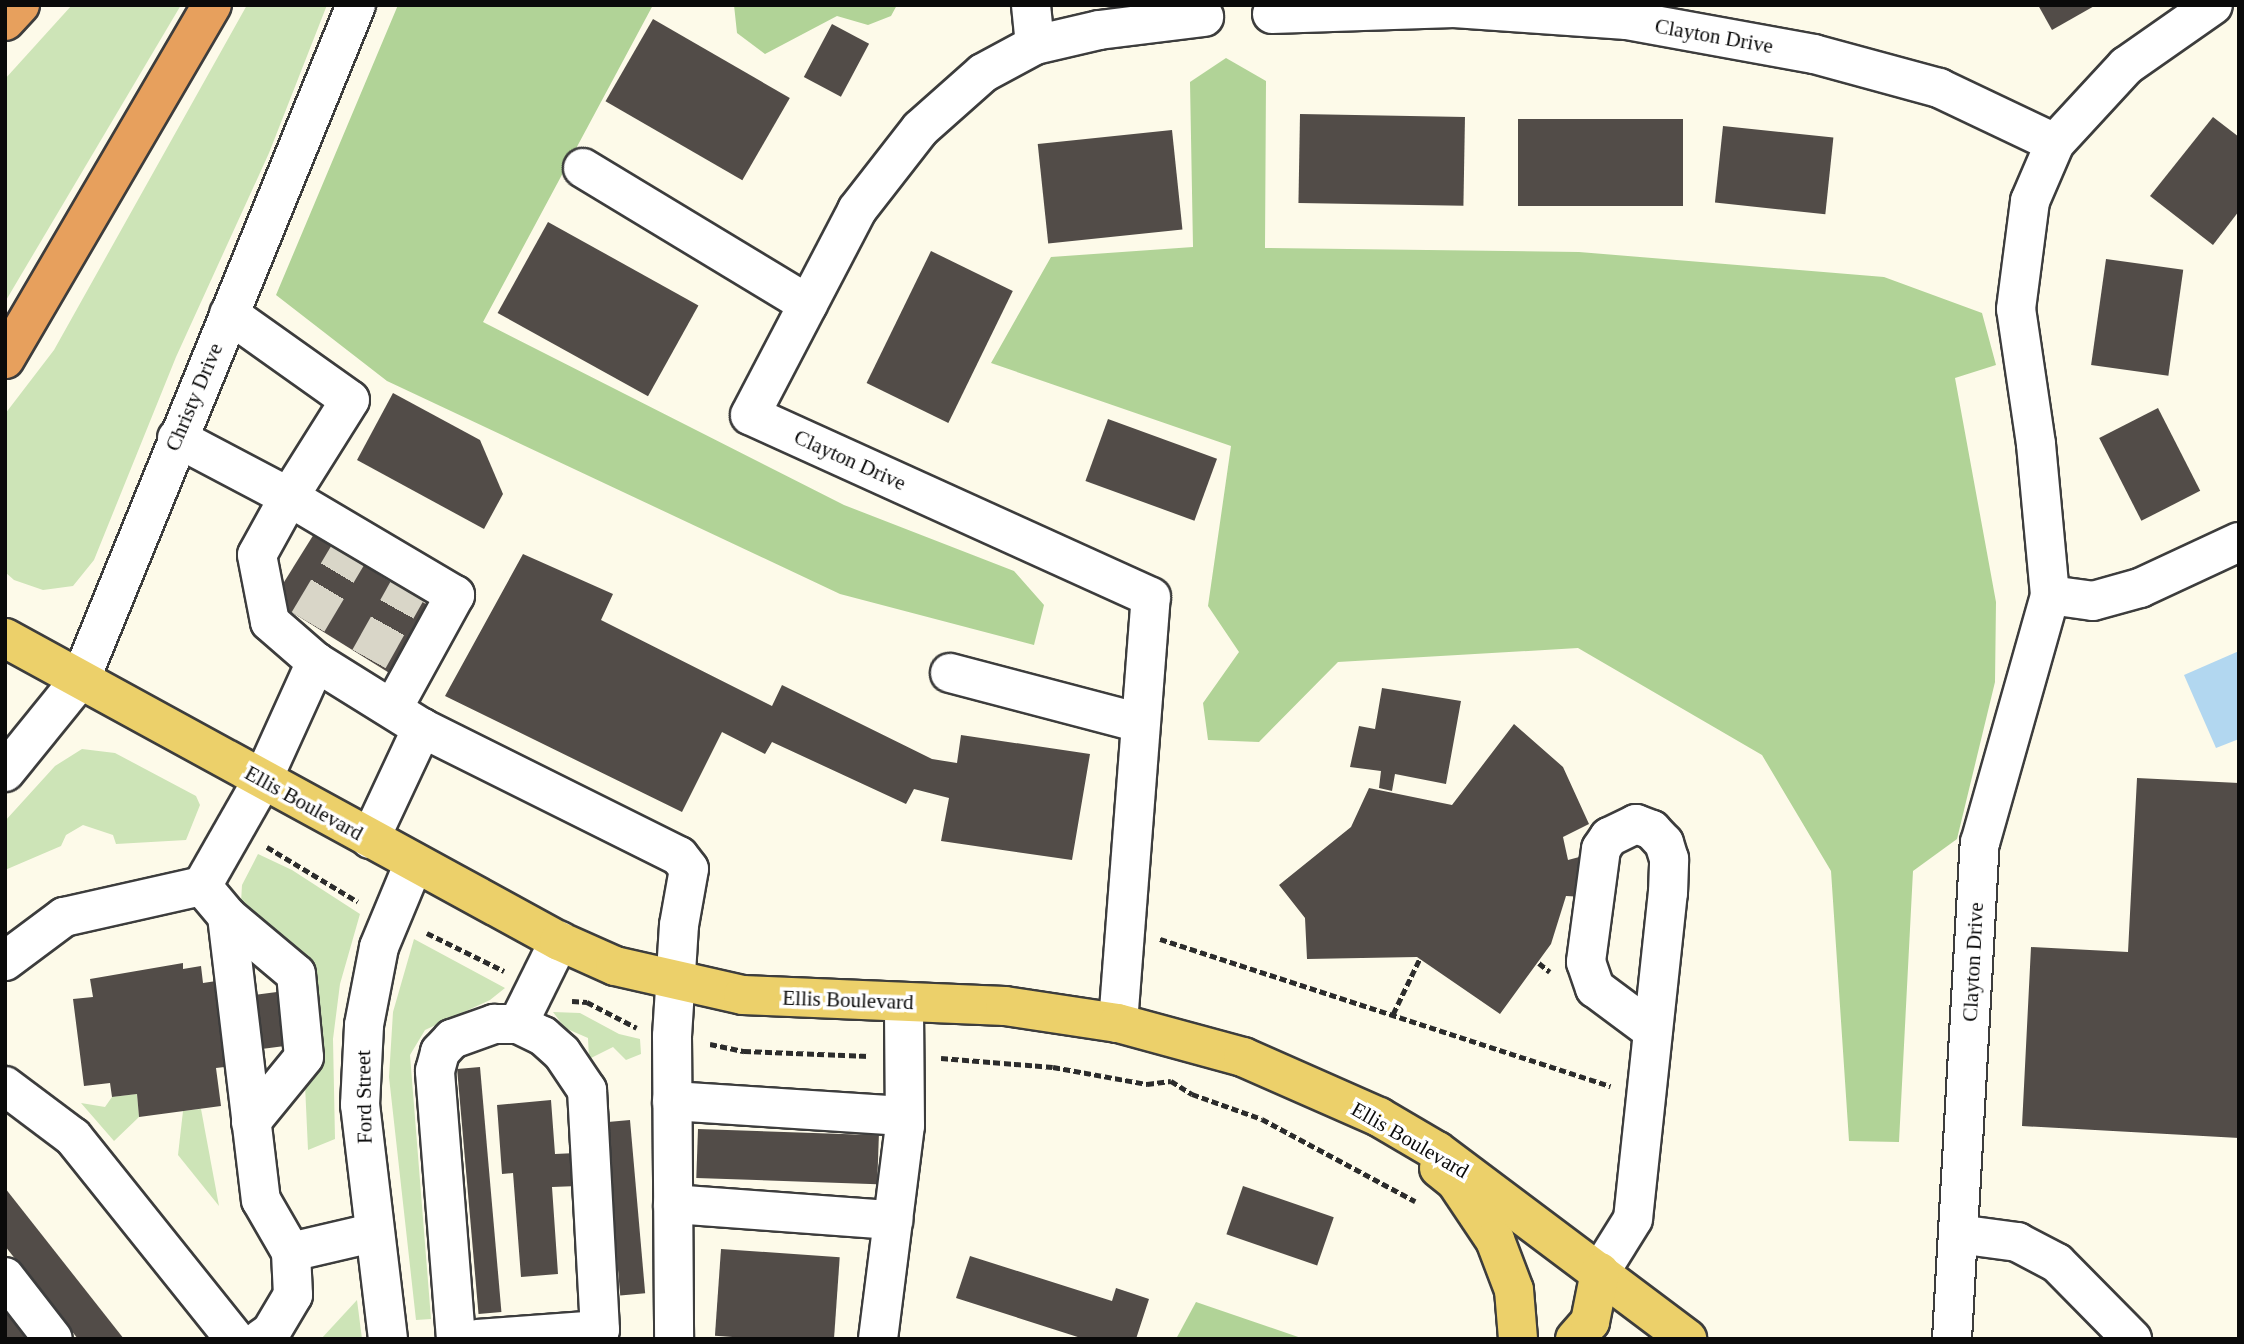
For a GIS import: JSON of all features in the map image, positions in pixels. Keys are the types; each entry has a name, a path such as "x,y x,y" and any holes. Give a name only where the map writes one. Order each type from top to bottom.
{"highway":[{"path":"5,21 20,5"},
{"path":"5,359 212,5"}],"main road":[{"name":"Ellis Boulevard","path":"5,638 559,941 615,966 743,995 1005,1006 1118,1023 1243,1057 1379,1117 1494,1190 1687,1339"},
{"path":"1379,1117 1455,1182 1495,1240 1514,1290 1518,1339"},
{"path":"1575,1339 1590,1322 1600,1272"}],"street":[{"name":"Christy Drive","path":"5,772 81,678 356,5"},
{"path":"1031,5 1035,46"},
{"name":"Clayton Drive","path":"1952,1339 1980,843 2050,595 2036,444 2016,309 2030,201 2055,143 2126,66 2213,5"},
{"name":"Clayton Drive","path":"1272,14 1454,8 1627,20 1814,54 1940,88 2055,143"},
{"name":"Clayton Drive","path":"1118,1023 1151,597 750,415 857,211 920,129 983,73 1035,46 1099,30 1203,17"},
{"path":"583,169 808,304"},
{"path":"229,314 350,400 289,497 257,555 270,622 362,672 407,718 679,856 690,869 690,885 679,925 674,981 674,1339"},
{"path":"177,438 289,497 355,546 413,581 455,595 407,718 370,839"},
{"path":"2050,595 2092,601 2128,592 2239,542"},
{"path":"5,961 64,917 202,887 262,780 306,642"},
{"path":"950,673 1141,723"},
{"name":"Ford Street","path":"388,1339 372,1233 360,1104 364,1025 379,947 414,863"},
{"path":"202,887 228,916 296,974 304,1057 251,1122"},
{"path":"228,916 261,1199 290,1252 293,1295 271,1332 261,1339"},
{"path":"518,1024 559,941"},
{"path":"878,1339 904,1116 904,1002"},
{"path":"456,1339 435,1071 440,1052 452,1039 494,1024 518,1024 543,1036 562,1053 587,1090 600,1330 477,1339"},
{"path":"1600,1272 1633,1219 1653,1031"},
{"path":"5,1086 74,1137 235,1339"},
{"path":"672,1101 904,1116"},
{"path":"673,1204 893,1220"},
{"path":"290,1252 372,1233"},
{"path":"1958,1234 2017,1242 2057,1263 2132,1339"},
{"path":"5,1277 53,1339"}],"path":[{"path":"1126,928 1617,1087 1647,1090"},
{"path":"1393,1014 1420,958"},
{"path":"1539,963 1558,978"}],"green space":[{"path":"72,5 181,5 5,302 5,79"},
{"path":"247,5 327,5 269,153 176,357 94,560 73,586 43,590 14,580 5,572 5,414 54,350"},
{"path":"398,5 653,5 483,322 844,505 1014,571 1044,605 1034,645 840,594 387,381 276,295"},
{"path":"734,5 897,5 891,16 868,25 837,16 765,54 737,33"},
{"path":"1226,58 1266,81 1265,248 1579,252 1884,277 1982,313 1996,365 1955,378 1996,602 1995,682 1957,839 1913,871 1899,1142 1849,1141 1831,871 1762,755 1578,648 1338,662 1259,742 1208,740 1203,703 1239,652 1208,606 1231,446 991,363 1051,257 1193,247 1190,82"},
{"path":"82,749 115,753 196,796 200,805 186,840 116,844 113,835 83,825 66,835 61,846 5,870 5,821 55,766"},
{"path":"258,854 292,870 360,914 340,984 333,1039 335,1139 308,1150 299,954 270,924 251,917 241,902 242,885"},
{"path":"414,939 505,988 490,1000 425,1030 410,1055 431,1319 416,1320 389,1077 393,1012"},
{"path":"553,1012 580,1013 619,1034 640,1039 641,1054 626,1060 613,1047 589,1059 588,1038 565,1028"},
{"path":"137,1094 139,1117 114,1141 81,1103 105,1107 112,1097"},
{"path":"201,1109 219,1206 178,1155 183,1111"},
{"path":"357,1300 362,1339 321,1339"},
{"path":"1196,1302 1304,1339 1176,1339"}],"water":[{"path":"2239,651 2239,739 2216,748 2184,675"}],"building":[{"path":"2038,5 2096,5 2052,30"},
{"path":"653,19 790,98 742,180 606,101"},
{"path":"832,24 869,44 841,97 804,77"},
{"path":"1300,114 1465,117 1463,206 1298,203"},
{"path":"2213,117 2239,137 2239,211 2213,245 2150,196"},
{"path":"1518,119 1683,119 1683,206 1518,206"},
{"path":"1723,126 1833,138 1825,214 1715,203"},
{"path":"1172,130 1182,229 1048,244 1038,144"},
{"path":"548,222 698,305 648,396 498,313"},
{"path":"931,251 1013,291 948,423 867,383"},
{"path":"2106,259 2183,270 2168,376 2091,365"},
{"path":"393,393 480,440 503,494 484,529 357,460"},
{"path":"2158,408 2200,491 2141,521 2099,438"},
{"path":"1108,419 1217,459 1194,521 1085,481"},
{"path":"314,534 439,612 397,678 273,600"},
{"path":"523,554 613,594 601,620 772,706 782,685 932,759 957,763 961,735 1090,754 1072,860 941,841 949,798 914,789 906,804 772,742 765,754 722,732 682,812 445,696"},
{"path":"1382,688 1461,701 1446,784 1395,774 1392,791 1379,788 1381,771 1350,767 1359,726 1375,729"},
{"path":"1514,724 1563,767 1589,824 1563,837 1568,860 1583,856 1585,897 1566,896 1551,944 1500,1014 1417,957 1307,959 1305,918 1279,885 1351,827 1369,788 1452,805"},
{"path":"2137,778 2239,783 2239,1138 2022,1126 2031,947 2128,952"},
{"path":"183,963 183,969 201,966 203,983 223,980 225,999 292,990 300,1044 232,1053 233,1066 216,1068 221,1106 139,1117 137,1094 112,1097 110,1083 84,1086 73,999 93,997 90,979"},
{"path":"480,1067 501,1312 479,1314 457,1069"},
{"path":"551,1100 555,1154 576,1153 578,1186 552,1187 558,1274 521,1277 513,1173 502,1174 497,1105"},
{"path":"630,1120 645,1293 620,1296 605,1122"},
{"path":"698,1129 879,1135 877,1184 696,1178"},
{"path":"1243,1186 1334,1217 1317,1265 1226,1234"},
{"path":"5,1188 124,1339 78,1339 5,1246"},
{"path":"721,1249 840,1257 834,1339 715,1336"},
{"path":"970,1256 1112,1301 1116,1288 1149,1299 1136,1339 1084,1339 956,1298"},
{"path":"5,1311 27,1339 5,1339"}],"tunnel":[{"path":"308,622 348,555"},
{"path":"369,659 407,591"}]}
